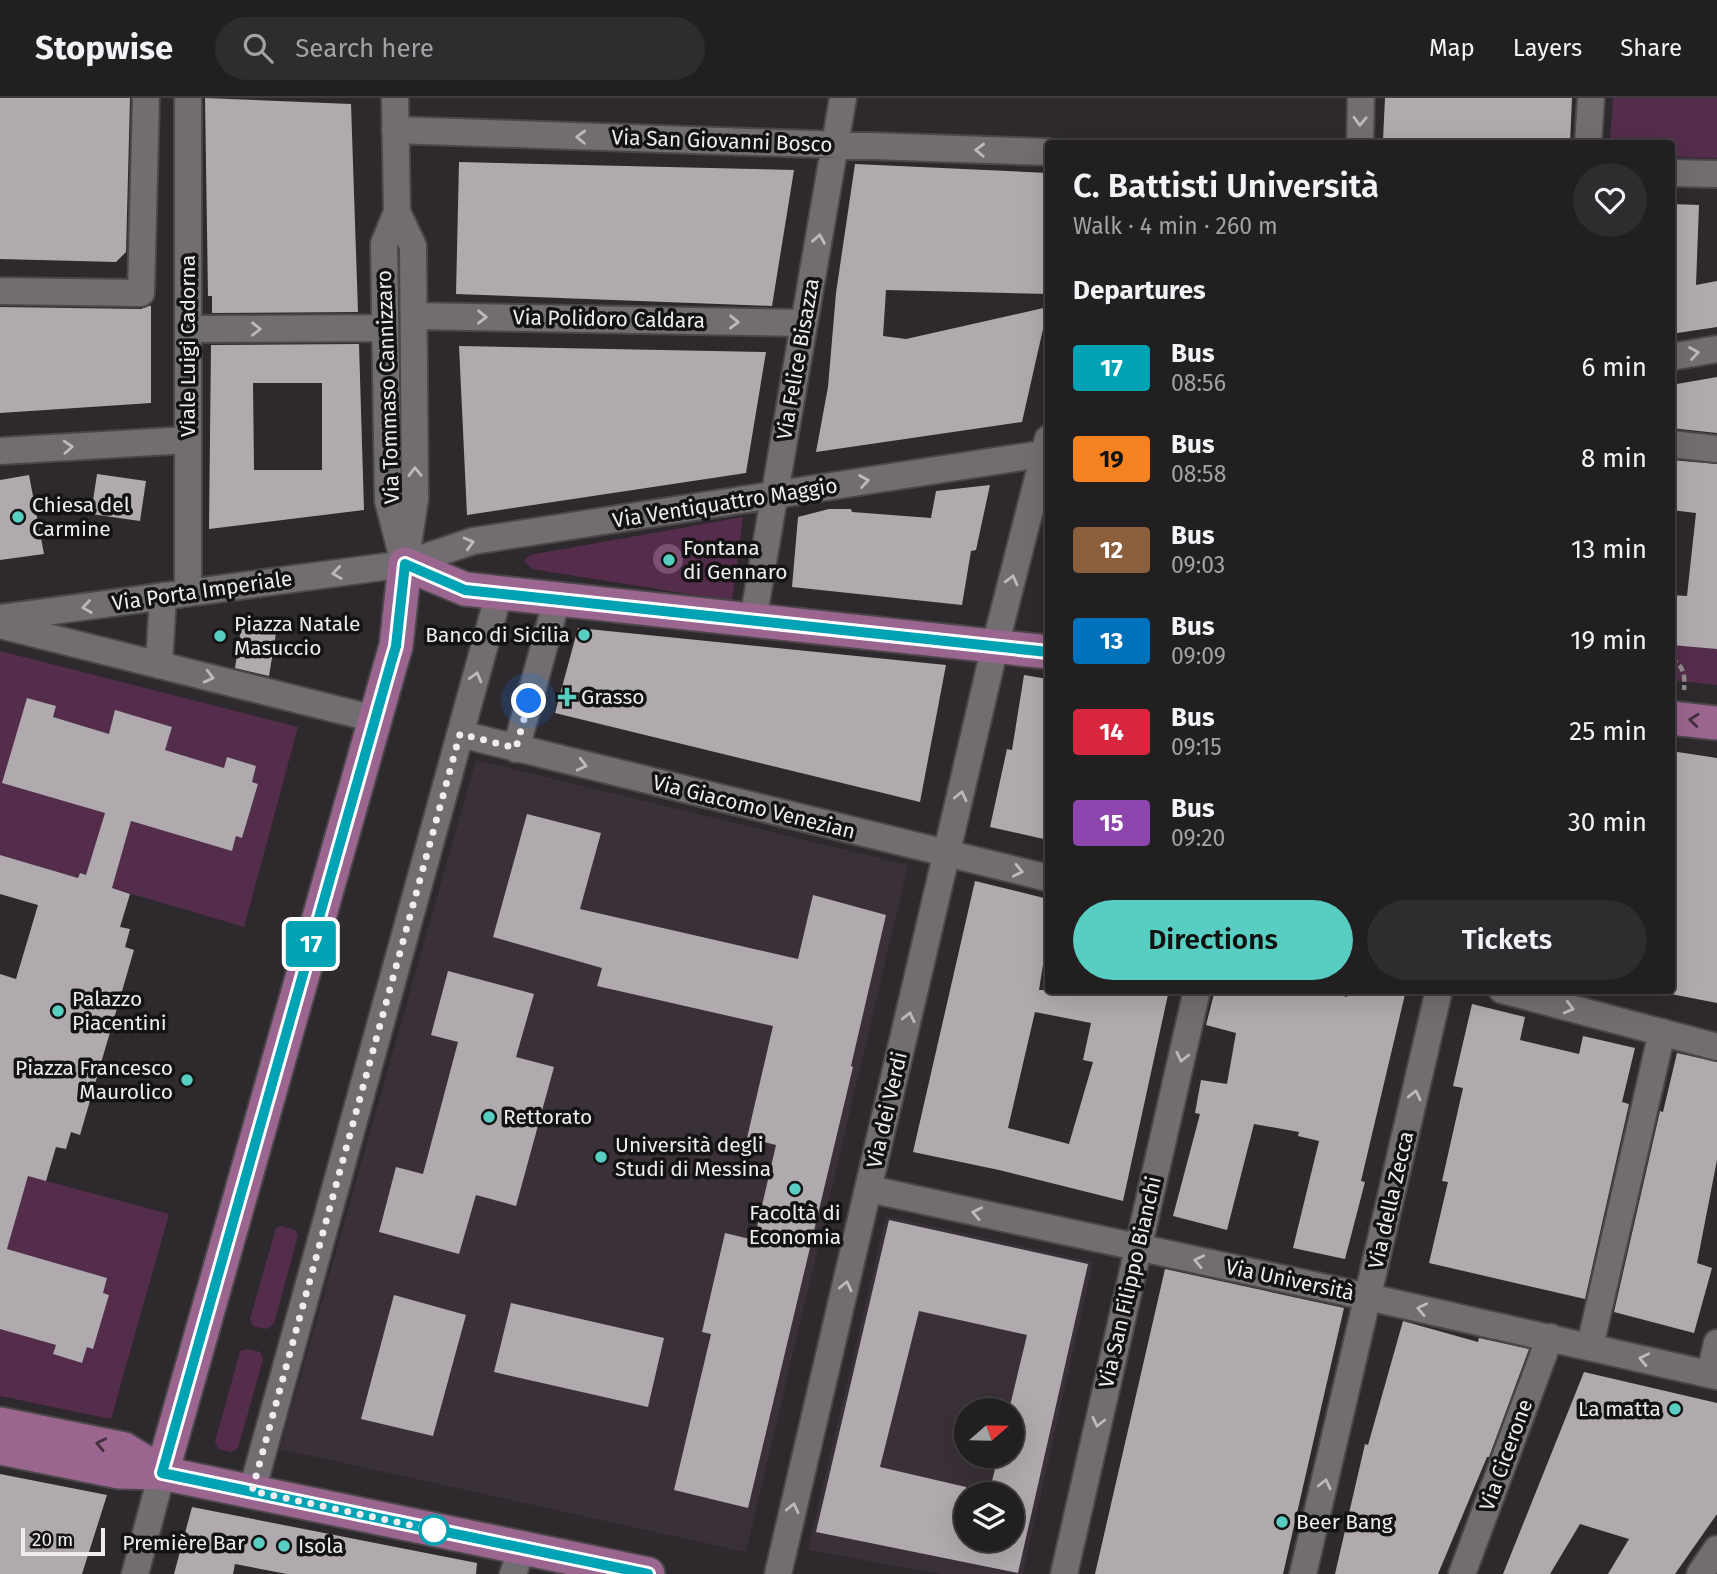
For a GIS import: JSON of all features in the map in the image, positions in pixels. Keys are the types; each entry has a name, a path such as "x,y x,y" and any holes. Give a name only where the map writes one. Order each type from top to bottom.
{"main road":[{"path":"405,564 465,590 495,607 557,600 1045,652"},
{"name":"Via Tommaso Cannizzaro","path":"162,1473 396,646 405,564"},
{"path":"1675,718 1717,723"},
{"path":"0,1423 124,1449 162,1473"},
{"path":"0,1448 119,1472 162,1473 252,1491 517,1561 648,1574"}],"street":[{"path":"0,291 141,292 146,98"},
{"name":"Viale Luigi Cadorna","path":"176,595 188,440 188,98"},
{"name":"Via Tommaso Cannizzaro","path":"395,98 397,212 413,246 415,499 405,564"},
{"name":"Via Felice Bisazza","path":"753,620 843,98"},
{"path":"1360,140 1361,98"},
{"path":"1588,140 1591,98"},
{"name":"Via San Giovanni Bosco","path":"395,130 1045,152"},
{"path":"1675,173 1717,174"},
{"name":"Via Tommaso Cannizzaro","path":"397,212 383,244 388,501 405,564"},
{"name":"Via Polidoro Caldara","path":"414,316 804,323"},
{"path":"188,329 385,328"},
{"path":"1675,356 1717,349"},
{"path":"0,451 188,440"},
{"path":"1675,444 1717,449"},
{"name":"Via Ventiquattro Maggio","path":"405,564 473,541 775,495 1045,448"},
{"name":"Via dei Verdi","path":"778,1574 995,646 1045,456"},
{"name":"Via Porta Imperiale","path":"0,618 405,564"},
{"path":"159,665 176,595"},
{"path":"516,748 557,600"},
{"path":"252,1491 495,607"},
{"path":"0,625 376,719"},
{"name":"Via Giacomo Venezian","path":"460,734 1045,877"},
{"name":"Via San Filippo Bianchi","path":"1064,1574 1196,994"},
{"name":"Via della Zecca","path":"1303,1574 1438,994"},
{"path":"1518,994 1717,1046"},
{"path":"1590,1346 1662,1032"},
{"name":"Via Università","path":"869,1189 1714,1375"},
{"name":"Via Cicerone","path":"1462,1574 1550,1337"},
{"path":"1714,1375 1717,1343"},
{"name":"Via Tommaso Cannizzaro","path":"135,1574 162,1473"},
{"path":"1700,1574 1717,1549"}],"shaded area":[{"path":"1613,98 1717,98 1717,158 1675,157 1675,140 1610,140"},
{"path":"743,517 732,601 532,569 524,561 530,555"},
{"name":"Fontana di Gennaro","path":"668,544 679,548 683,559 679,570 668,574 657,570 653,559 657,548"},
{"path":"1675,644 1717,649 1717,685 1675,680"},
{"path":"0,651 298,727 244,927 112,888 131,821 232,851 236,836 242,838 258,784 252,782 256,766 227,757 224,768 165,750 172,727 115,711 109,734 53,717 55,706 27,698 3,783 105,813 86,875 80,873 78,878 0,855"},
{"name":"Università degli Studi di Messina","path":"476,760 908,865 746,1552 280,1449"},
{"path":"28,1176 169,1214 111,1419 0,1396 0,1329 56,1345 53,1354 82,1363 87,1347 93,1349 109,1295 103,1293 107,1278 7,1249"},
{"path":"886,1216 1093,1262 1023,1574 941,1574 808,1550"},
{"path":"281,1226 295,1230 298,1235 274,1324 266,1329 253,1326 250,1319 276,1228"},
{"path":"247,1349 260,1352 263,1359 238,1448 231,1452 219,1449 215,1442 240,1351"}],"building":[{"path":"0,98 130,98 126,252 116,262 0,259"},
{"path":"205,98 351,104 358,312 212,313 212,296 208,296"},
{"path":"1385,98 1572,98 1570,140 1383,140"},
{"path":"459,162 794,170 772,306 456,294"},
{"path":"855,164 1045,173 1045,294 886,290 883,336 906,339 1045,308 1045,320 1022,422 816,452 828,387 836,293"},
{"path":"1675,204 1699,205 1696,285 1717,281 1717,327 1675,333"},
{"path":"149,306 151,403 0,413 0,307 141,309"},
{"path":"359,344 364,510 209,529 211,345","holes":["253,383 322,383 322,470 254,470"]},
{"path":"459,346 766,352 746,473 467,515"},
{"path":"1717,377 1717,433 1675,428 1675,384"},
{"path":"1675,460 1717,464 1717,649 1675,645 1675,595 1687,596 1696,513 1675,510"},
{"path":"97,474 146,481 140,521 91,514"},
{"name":"Chiesa del Carmine","path":"29,475 44,554 0,560 0,480"},
{"path":"990,485 976,550 971,551 962,605 792,587 798,517 829,509 851,509 852,512 931,518 936,491"},
{"path":"243,616 278,621 269,676 235,668"},
{"path":"578,628 946,665 920,802 555,713"},
{"path":"1024,675 1045,678 1045,839 990,827 1007,749 1012,750"},
{"name":"Palazzo Piacentini","path":"27,698 56,706 53,717 109,734 115,710 172,727 165,750 224,768 227,757 256,766 252,782 258,784 242,838 236,836 232,851 131,821 112,888 130,894 120,927 130,929 125,947 134,950 80,1135 71,1132 66,1149 56,1147 46,1181 28,1176 7,1249 107,1278 103,1293 109,1295 93,1349 87,1347 82,1363 53,1354 56,1345 0,1329 0,974 16,979 38,905 0,894 0,855 78,878 80,873 86,875 105,813 2,783"},
{"path":"1675,752 1717,758 1717,1003 1671,994 1675,994"},
{"path":"527,814 601,833 580,909 798,959 813,895 886,915 851,1066 853,1067 748,1508 674,1490 711,1334 702,1332 725,1233 754,1240 776,1145 747,1138 773,1026 597,986 602,968 493,937"},
{"path":"975,881 1045,898 1045,952 1039,990 1045,990 1045,994 1168,994 1123,1201 913,1152","holes":["1035,1012 1091,1023 1083,1060 1093,1062 1069,1144 1008,1128"]},
{"name":"Rettorato","path":"448,971 534,994 516,1057 554,1067 516,1206 476,1195 459,1254 379,1232 396,1167 423,1174 458,1042 431,1035"},
{"path":"1214,994 1336,994 1347,997 1348,994 1405,994 1361,1181 1365,1182 1345,1259 1293,1248 1319,1141 1298,1136 1299,1132 1254,1124 1227,1230 1173,1216 1200,1114 1195,1113 1201,1080 1227,1084 1236,1033 1206,1025"},
{"path":"1472,1004 1525,1017 1520,1040 1579,1054 1583,1036 1635,1048 1622,1102 1629,1104 1585,1299 1429,1263 1448,1182 1442,1181 1463,1088 1453,1086"},
{"path":"1677,1053 1717,1062 1717,1160 1697,1263 1712,1268 1694,1333 1614,1312 1660,1111 1663,1112"},
{"path":"889,1220 1088,1264 1024,1547 1024,1482 992,1482 995,1468 1024,1468 1024,1398 1012,1398 1027,1335 919,1311 880,1467 954,1484 954,1552 1023,1552 1018,1573 816,1532"},
{"path":"1165,1269 1344,1308 1283,1574 1095,1574"},
{"path":"394,1295 466,1315 433,1436 361,1419"},
{"path":"511,1303 664,1338 648,1407 494,1372"},
{"path":"1403,1321 1478,1342 1479,1338 1529,1349 1489,1457 1438,1574 1335,1574 1365,1444 1368,1445"},
{"path":"1584,1372 1717,1403 1717,1514 1675,1574 1608,1574 1629,1539 1580,1524 1550,1574 1503,1574"},
{"path":"0,1474 107,1495 82,1574 0,1574"},
{"path":"192,1507 477,1563 476,1574 287,1574 235,1564 233,1574 174,1574"}],"bus line":[{"name":"17","path":"648,1574 162,1473 396,646 405,564 465,590 1045,652"}],"place":[{"name":"Chiesa del Carmine","path":"18,517"},
{"name":"Fontana di Gennaro","path":"669,560"},
{"name":"Banco di Sicilia","path":"584,635"},
{"name":"Piazza Natale Masuccio","path":"220,636"},
{"name":"Grasso","path":"567,697"},
{"name":"Palazzo Piacentini","path":"58,1011"},
{"name":"Piazza Francesco Maurolico","path":"187,1080"},
{"name":"Rettorato","path":"489,1117"},
{"name":"Università degli Studi di Messina","path":"601,1157"},
{"name":"Facoltà di Economia","path":"795,1189"},
{"name":"La matta","path":"1675,1409"},
{"name":"Beer Bang","path":"1282,1522"},
{"name":"Première Bar","path":"259,1543"},
{"name":"Isola","path":"284,1546"}],"route":[{"path":"434,1530 252,1491 460,734 516,748 529,701"}]}
